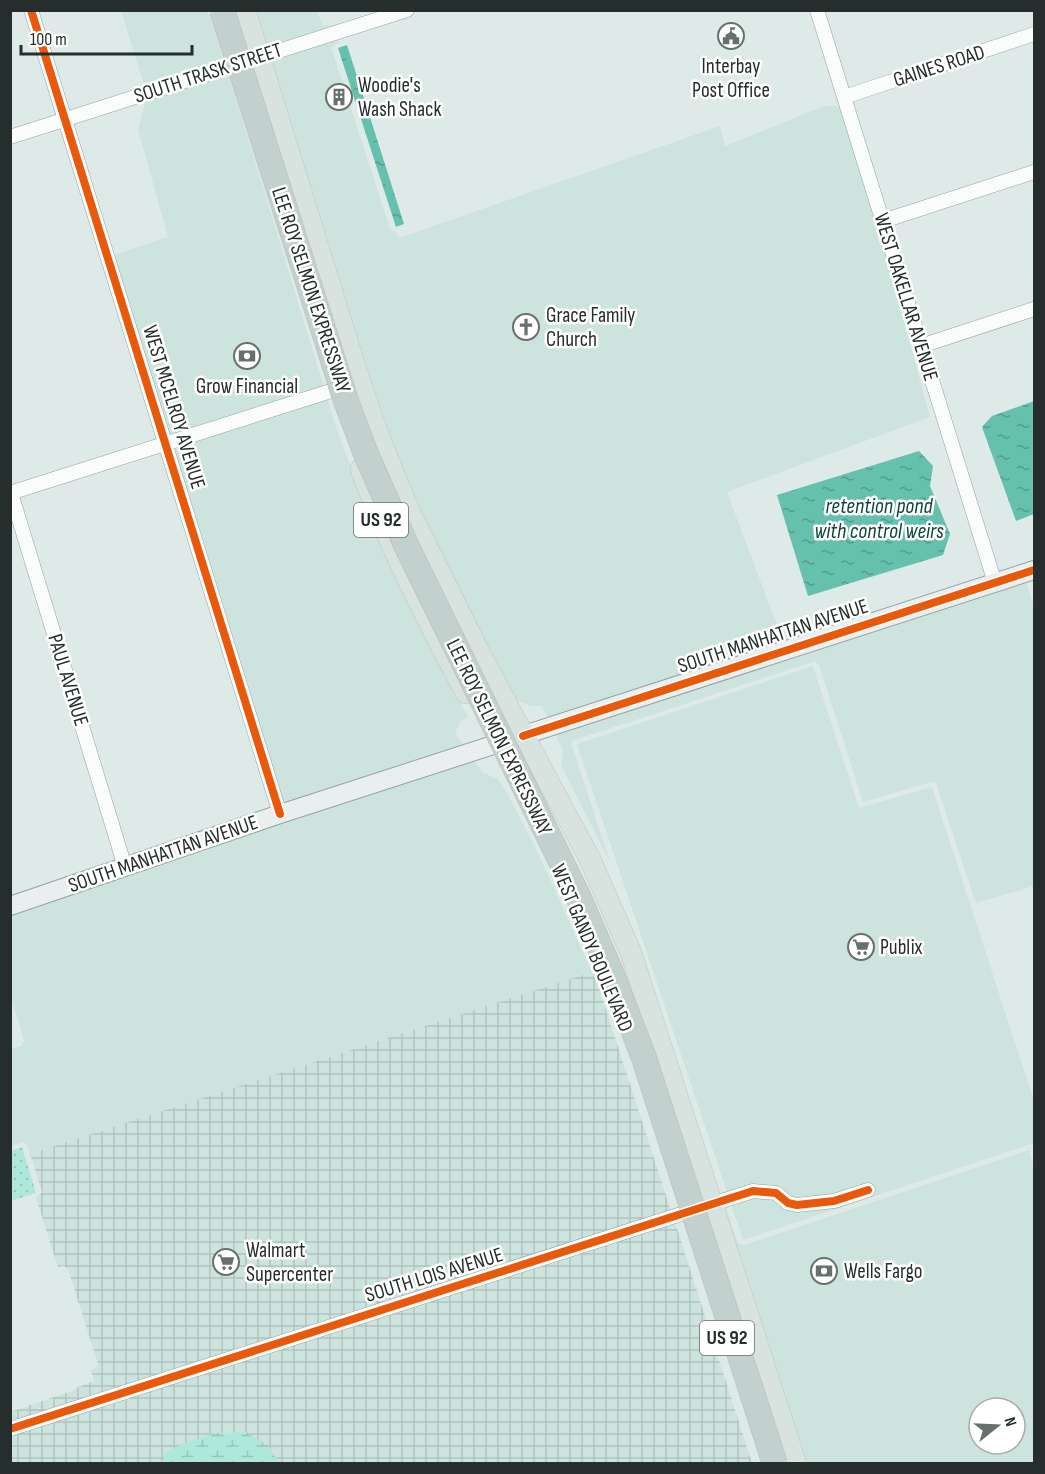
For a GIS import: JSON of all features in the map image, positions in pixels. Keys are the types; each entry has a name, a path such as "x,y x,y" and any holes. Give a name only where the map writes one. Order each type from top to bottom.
{"highway":[{"name":"LEE ROY SELMON EXPRESSWAY","path":"223,10 346,401 406,547 578,896 613,977 644,1058 775,1464"},
{"name":"LEE ROY SELMON EXPRESSWAY","path":"237,10 358,397 413,532 589,892 623,973 655,1054 788,1464"}],"main road":[{"name":"WEST GANDY BOULEVARD","path":"215,10 359,465 387,534 422,610 557,864 609,979 687,1212 766,1464"},
{"path":"223,10 238,49 259,57"},
{"name":"WEST GANDY BOULEVARD","path":"245,10 357,374 380,440 441,579 523,736 562,804 610,902 631,953 796,1464"},
{"path":"232,65 249,68 261,81 291,179 300,188"},
{"path":"295,264 319,305 357,422 365,433 380,440"},
{"path":"359,465 377,490 425,597 485,706 506,728 523,736"},
{"name":"SOUTH MANHATTAN AVENUE","path":"10,906 280,814 1035,570"},
{"path":"494,745 513,751 526,761 535,773 594,889 605,905 647,1018 656,1027"},
{"path":"639,1064 649,1077 680,1171 692,1194 713,1205"},
{"path":"687,1212 705,1222 717,1239 788,1464"}],"street":[{"name":"WEST MCELROY AVENUE","path":"31,10 280,814"},
{"name":"SOUTH TRASK STREET","path":"10,137 407,10"},
{"name":"WEST OAKELLAR AVENUE","path":"817,10 995,583"},
{"name":"GAINES ROAD","path":"844,97 1035,34"},
{"path":"883,221 1035,172"},
{"path":"921,346 1035,309"},
{"path":"11,493 334,390"},
{"name":"PAUL AVENUE","path":"11,493 126,867"},
{"name":"SOUTH LOIS AVENUE","path":"10,1429 753,1191 776,1193 788,1203 797,1205 834,1201 868,1190"}],"shaded area":[{"path":"121,11 208,11 224,62 145,88"},
{"path":"252,11 317,11 323,26 333,25 334,27 264,49"},
{"path":"337,38 339,43 333,45 332,50 390,228 397,232 399,238 720,126 725,146 824,106 840,106 884,249 930,417 727,492 777,625 781,646 550,721 542,706 532,706 517,701 425,525 402,471 377,405 268,60"},
{"path":"228,73 324,387 171,436 114,255 168,237 138,129 146,99"},
{"path":"327,398 338,433 378,536 433,654 468,717 461,720 455,733 465,748 285,807 174,447"},
{"path":"1018,580 1027,584 1034,607 1034,886 976,903 936,783 931,782 863,802 819,665 815,661 572,741 610,862 561,765 563,752 555,732"},
{"path":"813,666 859,808 932,787 1034,1101 1034,1143 743,1240 577,744"},
{"path":"472,758 483,773 497,778 506,791 534,844 592,972 30,1154 24,1142 11,1146 11,1049 21,1046 24,1040 11,997 10,913"},
{"path":"592,972 671,1211 11,1423 10,1412 94,1381 91,1370 98,1364 68,1269 64,1266 58,1267 36,1198 42,1192 30,1154"},
{"path":"1029,1150 1034,1168 1034,1463 804,1463 723,1208 726,1207 738,1243 744,1245"},
{"path":"675,1222 752,1463 279,1463 268,1446 165,1453 165,1463 11,1464 10,1435"}],"green space":[{"path":"22,1147 36,1193 11,1201 11,1151"},
{"path":"246,1432 268,1446 279,1463 165,1463 164,1453 185,1443 216,1433"}],"water":[{"path":"347,45 404,224 396,227 338,48"},
{"path":"1034,401 1034,514 1016,521 982,427 992,416"},
{"name":"retention pond with control weirs","path":"919,451 933,466 930,486 950,534 943,555 808,596 777,495"}],"cycle path":[{"path":"31,10 280,814"},
{"path":"523,736 1034,570"},
{"path":"10,1429 753,1191 776,1193 788,1203 797,1205 834,1201 868,1190"}],"place":[{"name":"Interbay Post Office","path":"731,36"},
{"name":"Woodie's Wash Shack","path":"339,97"},
{"name":"Grace Family Church","path":"526,327"},
{"name":"Grow Financial","path":"247,356"},
{"name":"Publix","path":"861,947"},
{"name":"Walmart Supercenter","path":"226,1262"},
{"name":"Wells Fargo","path":"824,1271"}]}
